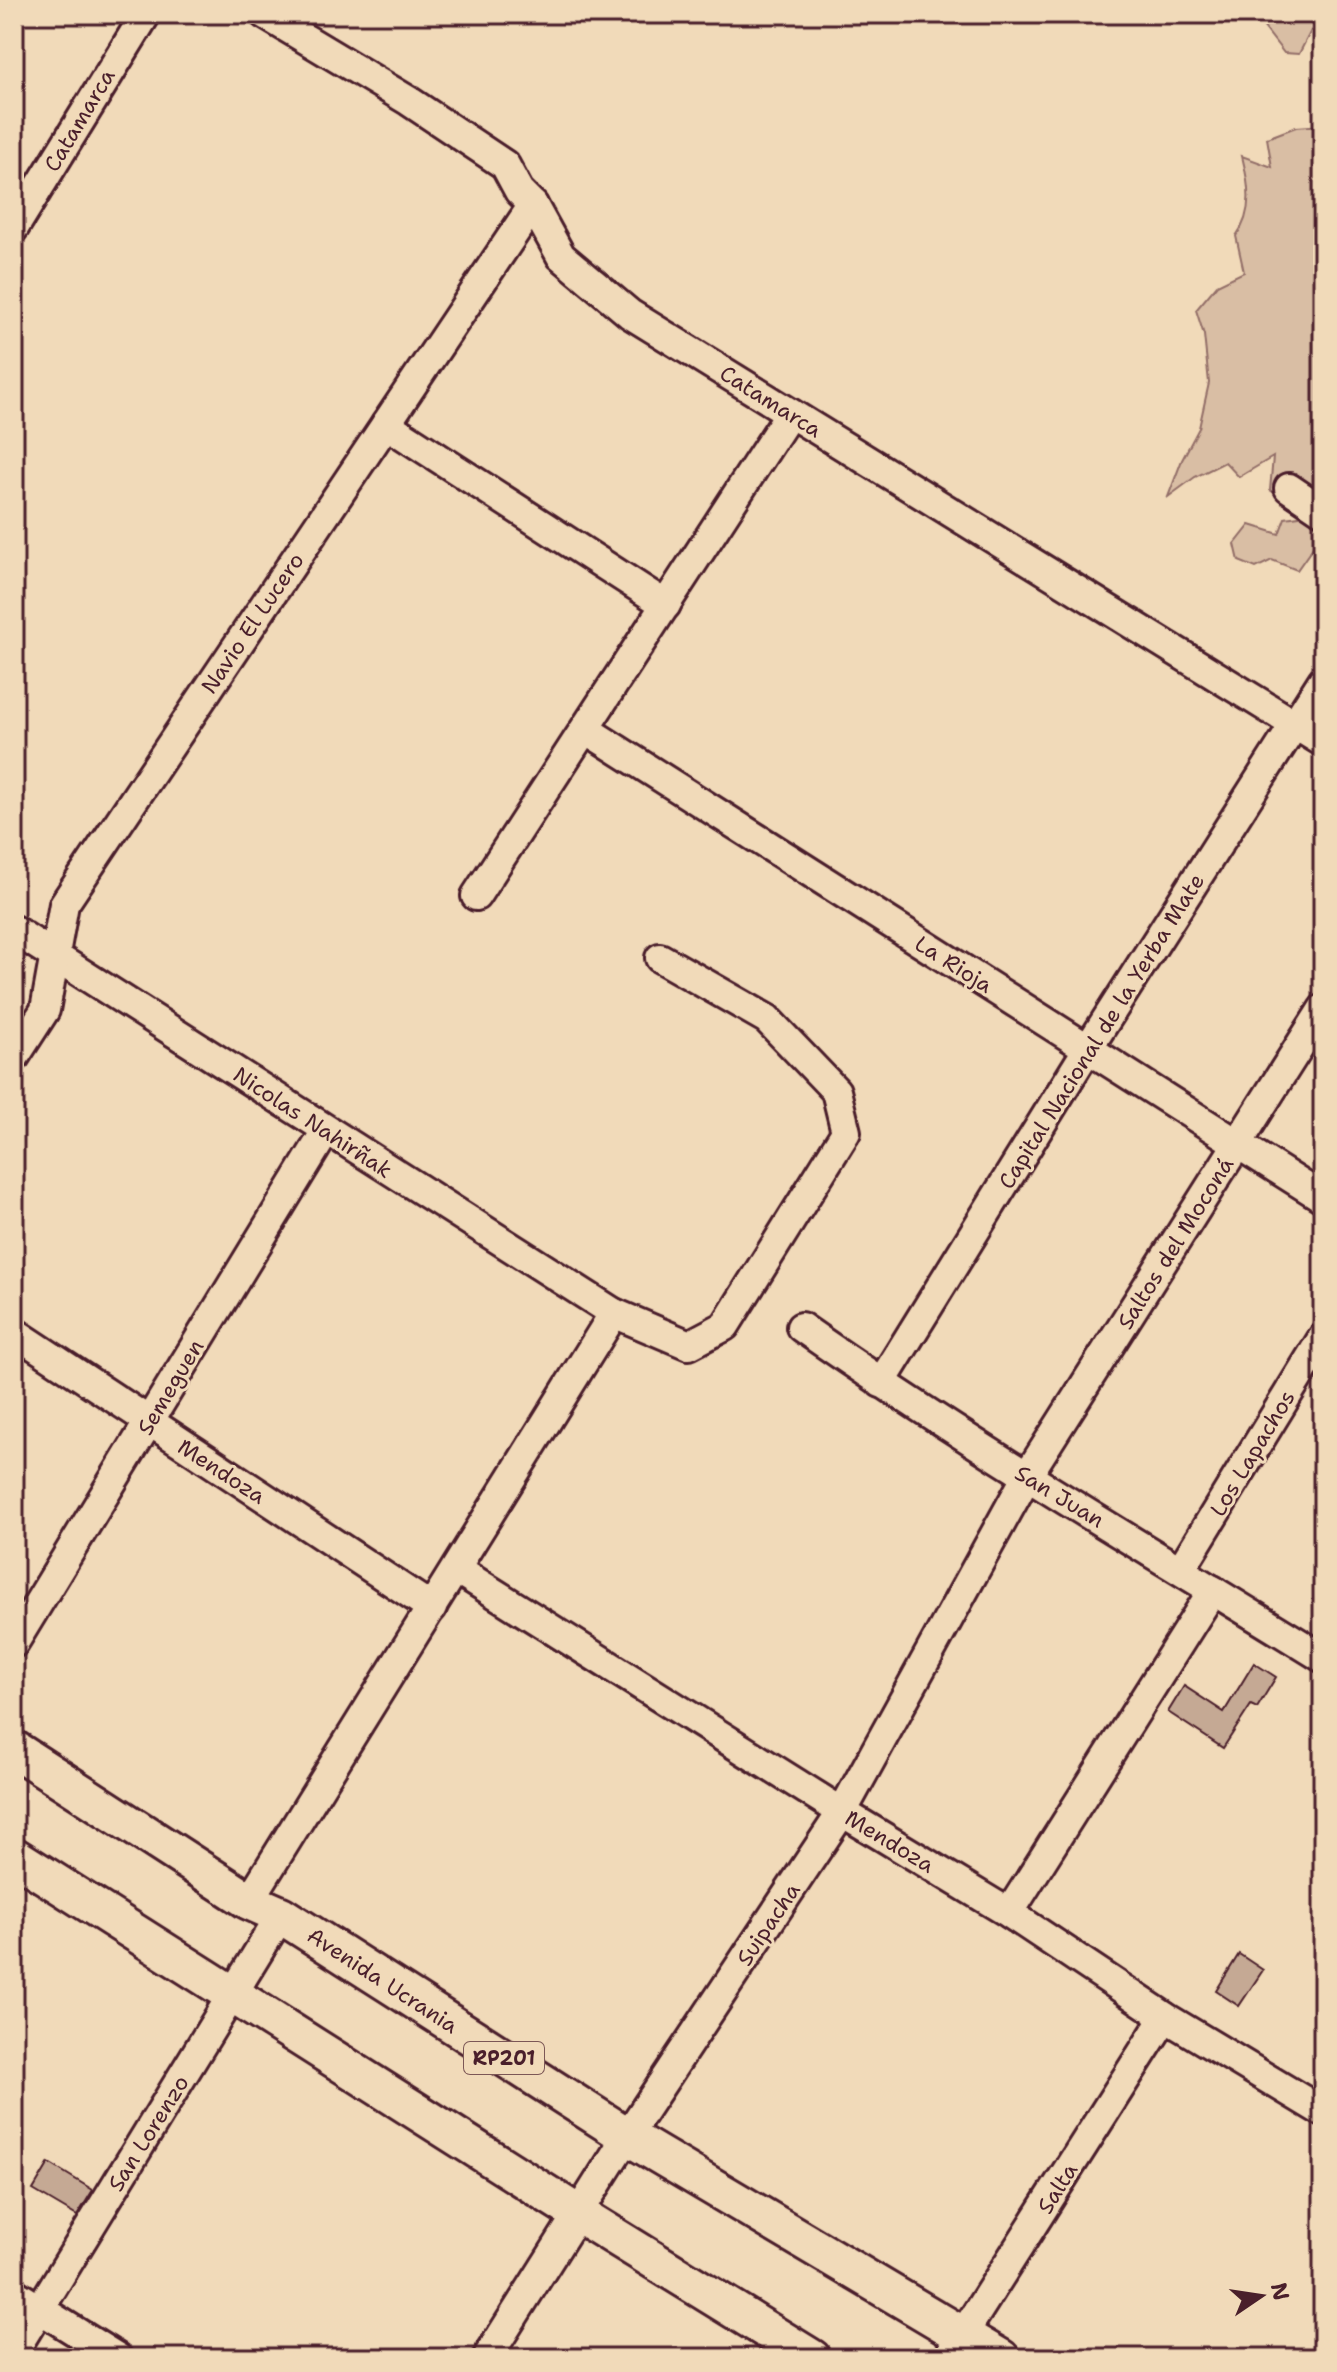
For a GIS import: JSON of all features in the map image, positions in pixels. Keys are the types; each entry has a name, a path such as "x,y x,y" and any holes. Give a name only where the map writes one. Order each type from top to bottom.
{"main road":[{"name":"Avenida Ucrania","path":"14,1749 956,2347 1001,2358"},
{"path":"14,1856 812,2358"}],"street":[{"name":"Catamarca","path":"14,228 146,14"},
{"name":"Catamarca","path":"264,14 409,101 505,165 519,191 533,205 561,256 630,314 1323,742"},
{"name":"Navio El Lucero","path":"14,1058 45,1010 64,904 533,205"},
{"path":"476,896 790,413"},
{"path":"386,424 666,605"},
{"path":"1289,488 1323,511"},
{"name":"Capital Nacional de la Yerba Mate","path":"881,1383 1087,1050 1323,680"},
{"name":"La Rioja","path":"585,729 1236,1146 1323,1198"},
{"name":"Nicolas Nahirñak","path":"14,930 614,1313 689,1345 725,1326 846,1132 836,1091 767,1019 660,958"},
{"name":"Saltos del Moconá","path":"1027,1476 1323,1009"},
{"name":"Semeguen","path":"14,1643 326,1131"},
{"name":"San Lorenzo","path":"14,2351 232,1995 265,1908 432,1608 614,1313"},
{"name":"San Juan","path":"801,1327 881,1383 1027,1476 1323,1658"},
{"name":"Mendoza","path":"14,1332 432,1608"},
{"name":"Los Lapachos","path":"1181,1569 1323,1337"},
{"name":"Suipacha","path":"487,2358 627,2136 842,1812 1027,1476"},
{"name":"Mendoza","path":"456,1569 842,1812 1009,1913 1165,2017 1323,2112"},
{"path":"1009,1913 1213,1590"},
{"name":"Salta","path":"956,2347 1165,2017"},
{"path":"14,2293 118,2358"}],"shaded area":[{"path":"1258,14 1323,14 1318,17 1299,54 1284,53 1256,17"},
{"path":"1323,125 1323,545 1316,543 1297,570 1272,560 1256,568 1239,561 1235,544 1250,525 1279,534 1285,518 1306,515 1270,490 1273,457 1239,477 1225,462 1195,477 1168,497 1199,428 1209,383 1204,335 1196,310 1217,285 1244,272 1236,236 1248,208 1248,187 1242,156 1272,167 1267,138 1296,127"}],"building":[{"path":"1254,1663 1276,1677 1257,1708 1251,1705 1223,1748 1168,1712 1184,1686 1224,1712"},
{"path":"1239,1954 1263,1970 1239,2006 1216,1991"},
{"path":"49,2163 93,2190 77,2216 33,2190"}]}
